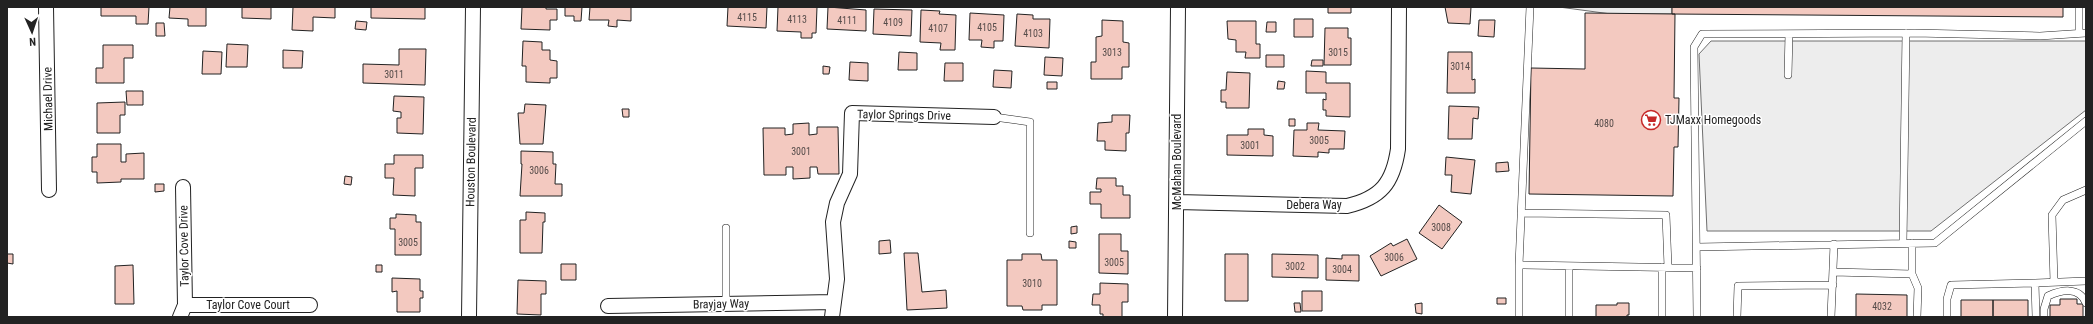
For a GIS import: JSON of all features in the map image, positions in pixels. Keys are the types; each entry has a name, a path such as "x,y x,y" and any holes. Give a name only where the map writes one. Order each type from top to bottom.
{"street":[{"name":"Michael Drive","path":"46,7 49,190"},
{"name":"Houston Boulevard","path":"469,317 473,7"},
{"name":"McMahan Boulevard","path":"1175,317 1178,7"},
{"name":"Debera Way","path":"1177,202 1347,206 1367,199 1380,190 1390,178 1395,168 1398,149 1399,7"},
{"name":"Taylor Springs Drive","path":"832,317 836,279 833,222 837,203 850,174 852,113 994,117"},
{"name":"Taylor Cove Drive","path":"183,187 185,313"},
{"name":"Brayjay Way","path":"608,306 834,302"},
{"name":"Taylor Cove Court","path":"185,313 310,305"}],"lane":[{"path":"1519,317 1519,265 1530,7"},
{"path":"1697,317 1694,47 1702,34 1906,33 2040,36 2082,33 2079,7"},
{"path":"1903,243 1906,33"},
{"path":"1788,75 1790,34"},
{"path":"994,117 1030,122 1030,233"},
{"path":"1697,247 1935,243 2086,121"},
{"path":"2054,282 2052,215 2063,200 2086,190"},
{"path":"1521,213 1666,215 1662,317"},
{"path":"726,228 726,304"},
{"path":"1912,243 1912,274 1918,288 1917,317"},
{"path":"1831,317 1834,244"},
{"path":"1519,265 1697,268"},
{"path":"1569,266 1569,317"},
{"path":"1833,272 1912,274"},
{"path":"1947,317 1947,299 1951,285 2086,281"},
{"path":"2035,283 2036,317"},
{"path":"1737,317 1738,286 1832,285"},
{"path":"2044,317 2048,296 2057,292 2069,290 2078,293 2083,297 2086,303"}],"shaded area":[{"path":"1559,7 1672,7 1672,14 1611,14"},
{"path":"1711,41 2086,41 2086,110 1931,231 1707,231 1699,54"}],"building":[{"path":"101,7 149,7 148,24 136,24 136,16 101,16"},
{"path":"170,7 206,7 206,26 188,26 188,19 169,18"},
{"path":"242,7 271,7 271,19 242,18"},
{"path":"293,7 335,7 335,18 313,17 313,31 292,30"},
{"path":"371,7 425,7 425,19 371,18"},
{"path":"522,7 546,7 546,9 557,9 557,20 550,20 550,30 521,29"},
{"path":"565,7 582,7 581,21 574,21 574,16 565,16"},
{"path":"590,7 631,7 631,21 617,20 617,27 608,26 609,20 589,20"},
{"path":"728,7 767,7 766,28 727,26"},
{"path":"778,7 817,7 816,33 812,33 812,38 801,38 801,32 777,31"},
{"path":"828,7 866,10 866,31 827,29"},
{"path":"1328,7 1351,7 1351,13 1328,13"},
{"path":"1445,7 1471,7 1470,24 1448,23"},
{"path":"1672,7 2063,7 2063,17 1672,14"},
{"path":"874,9 912,10 911,36 873,34"},
{"path":"921,10 940,11 939,14 956,15 955,50 940,50 941,43 920,42"},
{"path":"970,13 1004,15 1003,41 994,41 994,48 981,47 982,40 969,40"},
{"path":"1585,13 1675,14 1674,98 1679,98 1678,147 1674,147 1673,196 1529,194 1531,68 1585,69"},
{"path":"1017,14 1033,15 1033,19 1050,19 1049,48 1015,46"},
{"path":"1294,19 1313,19 1313,37 1294,37"},
{"path":"1102,20 1123,21 1123,42 1129,43 1129,67 1122,67 1122,79 1091,79 1091,62 1096,62 1096,37 1102,36"},
{"path":"1479,20 1495,20 1494,37 1478,36"},
{"path":"356,21 367,22 366,30 355,29"},
{"path":"1227,21 1256,21 1256,44 1260,44 1260,58 1245,58 1246,52 1236,52 1236,40 1228,39"},
{"path":"1267,22 1276,22 1276,32 1266,32"},
{"path":"156,23 164,23 165,36 156,36"},
{"path":"1325,28 1348,28 1348,38 1351,38 1351,65 1324,65"},
{"path":"523,41 542,42 542,50 550,50 550,60 557,61 557,78 550,78 550,83 526,82 526,66 522,66"},
{"path":"227,44 248,45 247,67 226,67"},
{"path":"103,45 133,45 133,58 124,58 124,83 96,83 96,68 103,68"},
{"path":"399,49 426,49 425,85 363,83 363,64 399,65"},
{"path":"283,50 303,51 302,68 283,68"},
{"path":"203,51 222,52 221,74 202,74"},
{"path":"899,52 917,53 917,70 898,70"},
{"path":"1448,52 1472,52 1472,80 1475,79 1475,93 1447,93"},
{"path":"1266,55 1284,55 1284,67 1266,67"},
{"path":"1045,57 1063,58 1062,76 1044,75"},
{"path":"1312,60 1323,60 1323,66 1311,66"},
{"path":"850,62 868,63 868,81 849,80"},
{"path":"945,63 963,63 963,81 944,81"},
{"path":"823,66 830,67 829,74 823,74"},
{"path":"994,70 1012,71 1011,88 993,87"},
{"path":"1306,71 1326,72 1326,83 1350,83 1350,117 1326,116 1326,110 1323,110 1323,99 1326,100 1326,93 1306,93"},
{"path":"1227,72 1250,73 1249,108 1226,108 1226,102 1221,102 1221,90 1226,90"},
{"path":"1278,81 1285,82 1284,89 1277,89"},
{"path":"1047,82 1057,82 1057,89 1047,89"},
{"path":"126,91 143,91 143,105 127,105"},
{"path":"394,96 424,97 423,134 397,133 397,118 401,118 401,112 393,111"},
{"path":"125,102 125,115 120,115 120,133 97,133 97,103"},
{"path":"525,104 546,105 543,144 520,144 518,113 524,113"},
{"path":"1449,106 1479,107 1478,119 1473,118 1472,139 1448,139"},
{"path":"622,109 629,109 629,117 623,117"},
{"path":"1112,115 1130,115 1129,133 1126,133 1126,151 1105,150 1105,141 1097,141 1098,123 1112,122"},
{"path":"1289,119 1295,119 1295,126 1289,126"},
{"path":"809,123 809,135 817,134 817,127 838,127 839,174 818,174 817,167 810,167 810,178 793,179 793,167 786,167 786,175 764,175 763,128 785,128 785,135 793,134 793,124"},
{"path":"1307,123 1319,123 1318,130 1345,131 1344,149 1329,149 1329,153 1318,152 1318,157 1293,156 1294,130 1307,130"},
{"path":"1248,129 1264,129 1264,135 1273,136 1273,156 1227,155 1227,135 1248,135"},
{"path":"97,144 121,144 121,162 126,162 126,154 144,153 144,179 121,179 121,182 97,183 97,172 92,172 92,157 97,157"},
{"path":"521,151 553,152 553,164 556,164 555,184 562,184 562,196 520,196 522,164"},
{"path":"394,155 423,155 423,168 415,168 415,196 393,195 394,178 385,178 385,164 394,164"},
{"path":"1446,157 1475,160 1471,194 1451,192 1452,175 1445,175"},
{"path":"1508,162 1509,171 1496,172 1496,163"},
{"path":"345,176 352,177 351,185 344,184"},
{"path":"1097,178 1116,178 1116,186 1123,186 1123,195 1130,195 1130,218 1101,218 1101,204 1090,204 1090,192 1101,192 1101,189 1096,189"},
{"path":"155,184 164,184 164,191 155,192"},
{"path":"1439,205 1462,222 1442,249 1419,233"},
{"path":"526,212 545,213 545,222 543,222 542,253 520,253 520,220 526,220"},
{"path":"396,214 416,215 416,222 421,222 421,255 395,255 395,229 390,229 390,218 396,218"},
{"path":"1077,226 1077,233 1071,234 1071,227"},
{"path":"1099,234 1121,234 1121,251 1128,251 1128,274 1099,273"},
{"path":"1407,239 1417,259 1381,276 1370,256 1391,243 1393,246"},
{"path":"890,240 891,253 879,254 879,241"},
{"path":"1069,241 1076,242 1076,248 1069,248"},
{"path":"904,253 918,253 922,292 946,290 947,308 907,310"},
{"path":"7,254 13,254 13,264 7,263"},
{"path":"1022,254 1041,254 1042,260 1057,260 1057,305 1042,305 1042,310 1023,310 1022,306 1007,306 1007,260 1022,260"},
{"path":"1225,254 1248,254 1248,301 1225,301"},
{"path":"1272,254 1318,255 1318,278 1272,277"},
{"path":"1342,255 1359,255 1359,281 1326,280 1326,258 1342,259"},
{"path":"561,264 576,264 576,280 561,280"},
{"path":"133,265 134,304 115,304 115,266"},
{"path":"376,265 382,265 382,272 376,272"},
{"path":"392,278 420,279 420,291 423,291 423,298 420,298 420,312 397,312 397,291 392,292"},
{"path":"518,280 546,281 546,294 541,294 541,315 517,314"},
{"path":"1100,283 1128,284 1128,302 1122,302 1122,317 1103,317 1103,314 1100,314 1100,305 1092,305 1093,294 1100,294"},
{"path":"1302,291 1322,291 1322,311 1302,311"},
{"path":"1856,294 1907,295 1907,317 1856,317"},
{"path":"1497,298 1506,298 1506,304 1497,304"},
{"path":"2060,299 2077,299 2077,304 2083,304 2083,317 2050,317 2050,305 2060,305"},
{"path":"1961,300 1993,300 1993,317 1961,317"},
{"path":"1993,300 2028,300 2028,317 1993,317"},
{"path":"1294,303 1300,303 1301,312 1295,312"},
{"path":"1422,303 1422,314 1416,313 1415,304"},
{"path":"1617,303 1629,303 1629,315 1627,315 1627,317 1596,317 1596,305 1617,305"}],"place":[{"name":"TJMaxx Homegoods","path":"1651,120"}]}
